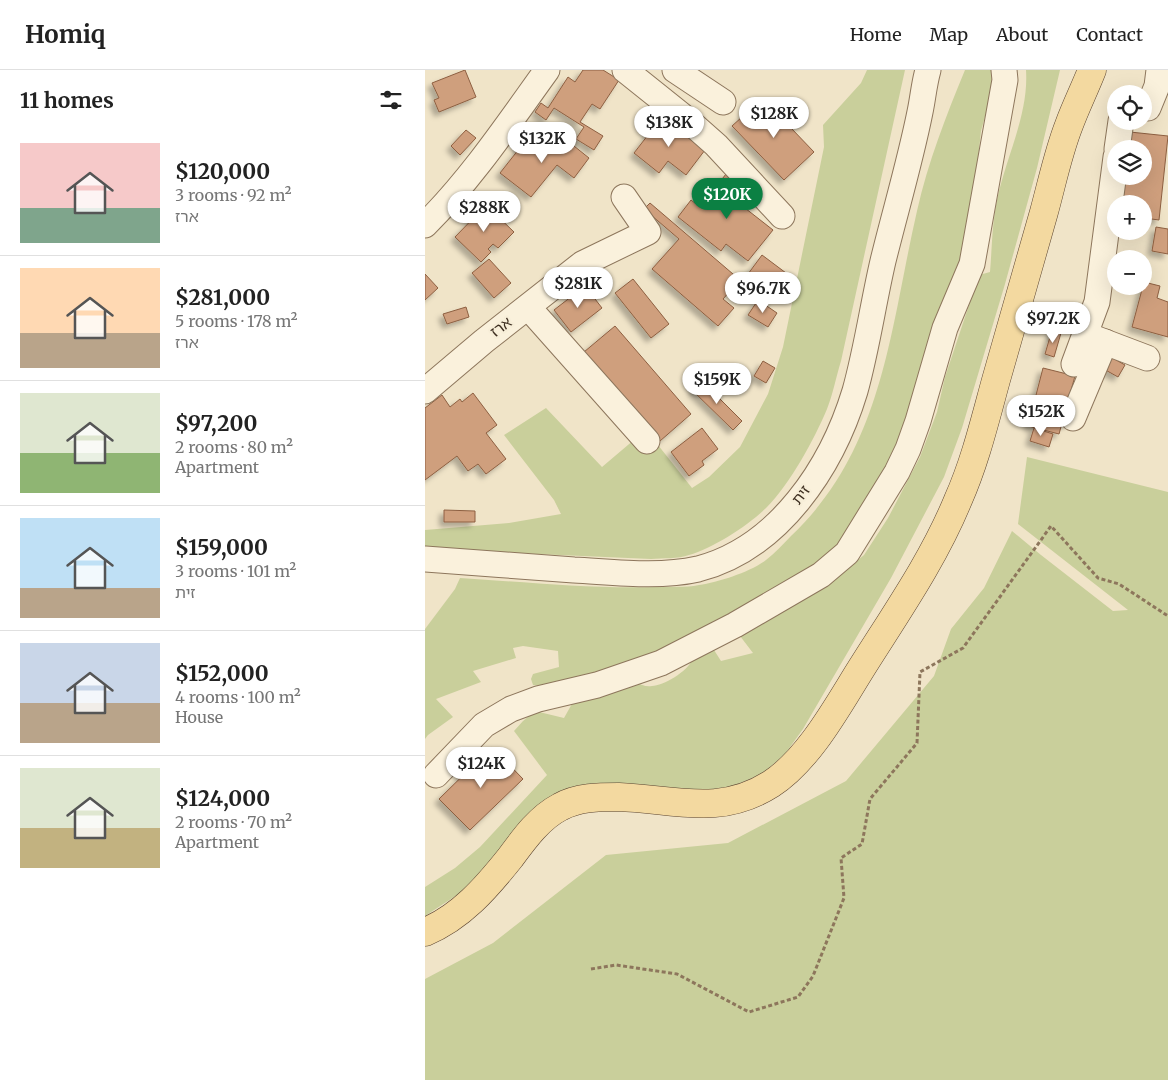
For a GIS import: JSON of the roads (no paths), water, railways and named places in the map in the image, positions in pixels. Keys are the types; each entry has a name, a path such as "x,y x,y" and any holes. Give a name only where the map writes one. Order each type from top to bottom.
{"main road":[{"path":"1068,126 1075,70"},
{"path":"425,932 460,912 481,892 544,817 559,807 574,801 608,797 687,804 713,804 733,801 753,794 773,783 794,765 805,752 847,691 909,592 940,538 959,499 984,423 1068,126 1092,70"}],"street":[{"path":"425,225 452,197 482,161 547,70"},
{"path":"625,70 717,145 782,216"},
{"path":"675,70 723,102"},
{"name":"זית","path":"425,559 628,573 696,569 729,559 761,538 780,521 805,492 823,463 842,426 854,392 920,113 927,70"},
{"name":"זית","path":"920,113 945,70"},
{"path":"436,775 483,725 511,709 538,699 597,685 661,663 727,629 814,580 847,553 897,472 908,449 945,328 972,264 1005,80 1004,70"},
{"path":"1152,96 1157,86 1159,70"},
{"path":"1073,418 1095,338 1097,302 1112,185"},
{"name":"ארז","path":"425,391 483,341 582,264 648,232 624,197"},
{"path":"528,307 647,441"},
{"path":"1095,338 1147,358"},
{"path":"1074,364 1095,338"}]}
